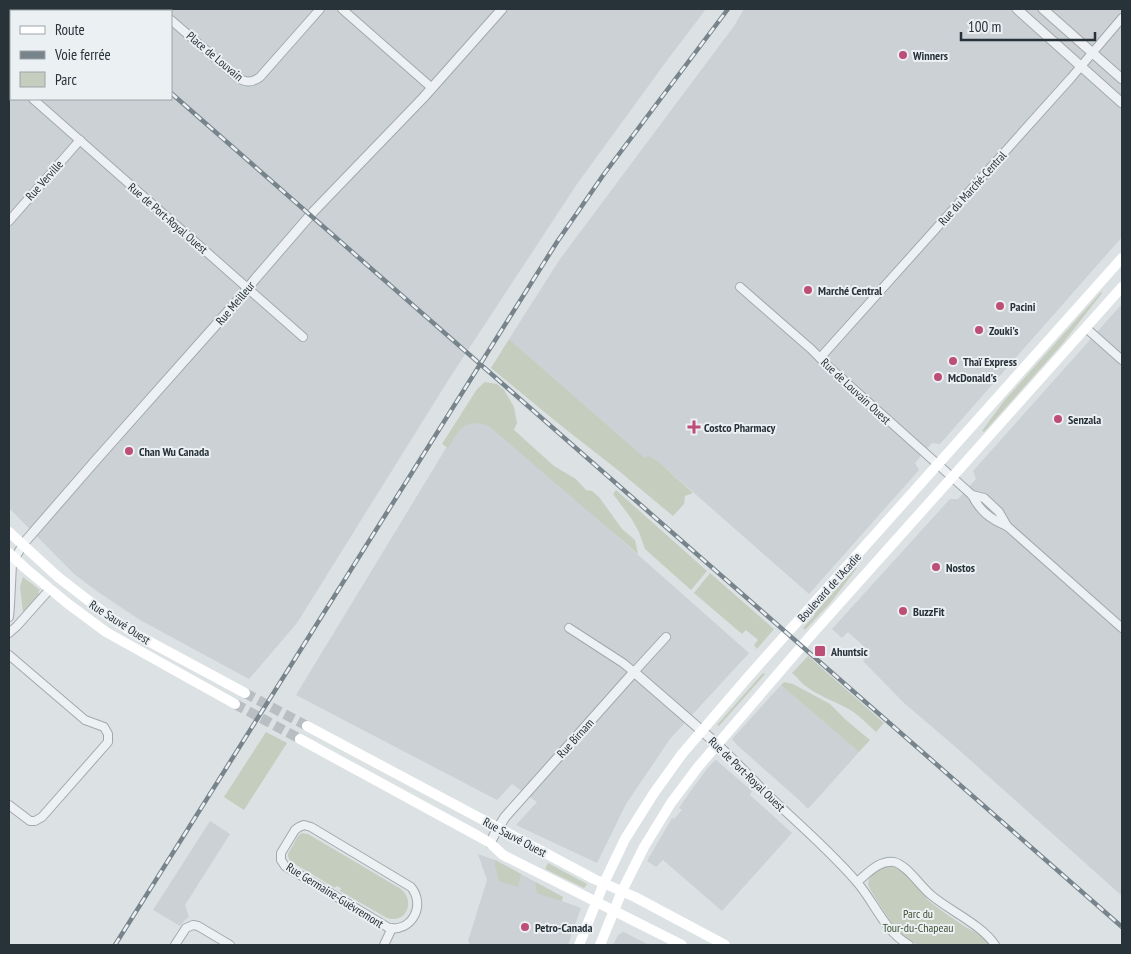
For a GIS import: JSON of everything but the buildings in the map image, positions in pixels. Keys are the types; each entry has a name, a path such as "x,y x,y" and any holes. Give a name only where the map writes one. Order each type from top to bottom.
{"main road":[{"name":"Boulevard de l'Acadie","path":"579,945 604,883 625,840 670,770 701,730 1122,258"},
{"name":"Boulevard de l'Acadie","path":"600,945 622,891 644,847 664,813 685,784 813,633 1122,287"},
{"name":"Rue Sauvé Ouest","path":"9,532 58,577 111,618 138,635 245,693"},
{"name":"Rue Sauvé Ouest","path":"12,555 83,616 112,636 235,704"},
{"name":"Rue Sauvé Ouest","path":"307,726 498,828 725,945"},
{"name":"Rue Sauvé Ouest","path":"300,739 490,843 503,855 682,945"}],"street":[{"name":"Place de Louvain","path":"172,21 237,77 249,82 260,77 320,9"},
{"path":"342,9 432,88"},
{"name":"Rue Meilleur","path":"9,617 12,555 327,197 432,88 502,9"},
{"path":"1017,9 1122,103"},
{"path":"1043,9 1122,80"},
{"name":"Rue du Marché-Central","path":"820,358 1122,18"},
{"name":"Rue de Port-Royal Ouest","path":"34,100 303,337"},
{"name":"Rue Verville","path":"9,221 80,140"},
{"name":"Rue de Louvain Ouest","path":"740,286 972,495 977,506 993,520 1007,526 1122,628"},
{"path":"1086,328 1122,360"},
{"path":"9,633 50,589"},
{"name":"Rue de Port-Royal Ouest","path":"569,628 623,663 717,744 828,851 857,882 890,930 905,944"},
{"name":"Rue Birnam","path":"490,843 498,828 515,805 666,637"},
{"path":"9,655 85,720 104,727 108,734 108,742 42,817 30,821 9,805"},
{"name":"Rue Germaine-Guévremont","path":"301,826 311,827 404,882 412,889 418,900 418,906 413,918 405,925 392,928 373,919 285,866 281,860 281,853 295,830 301,826"},
{"path":"857,882 882,864 891,862 898,864 906,869 929,894 987,935 995,945"},
{"path":"175,945 186,928 191,925 198,926 230,945"},
{"path":"384,945 392,928"}],"shaded area":[{"path":"9,9 706,9 577,184 449,379 297,623 249,679 140,620 74,574 9,508"},
{"name":"Marché Central","path":"744,9 1122,9 1122,237 940,444 932,443 915,463 919,470 809,594 660,463 645,458 509,339 560,259 734,26"},
{"path":"1122,304 1122,896 904,703 863,661 870,652 848,632 842,638 832,629 950,499 958,499 976,479 973,471"},
{"path":"471,407 749,653 670,739 626,804 597,863 516,825 537,802 512,784 497,800 296,695"},
{"path":"781,685 859,752 808,809 732,739"},
{"path":"716,760 752,791 750,795 792,833 722,911 663,860 656,867 647,861 672,818 674,819 682,810 679,808 687,796 706,770"},
{"path":"210,821 230,834 185,905 189,917 180,926 153,910"},
{"path":"478,854 495,860 563,897 562,901 581,908 568,945 470,945 468,941 487,880"},
{"path":"623,932 649,945 613,945 618,935"}],"green space":[{"path":"1101,292 1063,343 984,432 982,431 1004,401"},
{"path":"509,339 645,458 648,456 660,463 693,493 685,496 684,504 673,516 491,368"},
{"path":"485,382 497,384 504,390 514,407 517,423 514,430 554,466 576,479 586,490 592,491 599,497 622,529 635,540 638,554 489,426 474,423 468,424 456,435 448,448 442,444 477,389"},
{"path":"616,490 707,571 691,590 645,549 639,532 631,518 613,494"},
{"path":"856,567 831,602 805,630 803,628 815,613"},
{"path":"710,573 774,629 757,649 754,645 758,640 746,630 742,634 694,593"},
{"path":"23,577 40,590 38,592 40,594 23,612 20,587"},
{"path":"808,656 884,723 876,732 852,711 809,688 792,673"},
{"path":"763,673 765,674 719,726 717,725"},
{"path":"784,682 793,684 830,704 870,740 859,752 781,685"},
{"path":"266,732 287,743 244,810 224,797"},
{"path":"302,833 308,834 401,889 408,900 407,911 404,915 394,919 387,918 340,891 341,888 336,886 335,888 290,861 288,854 298,836"},
{"path":"495,860 521,874 518,887 499,881"},
{"path":"548,863 587,884 584,888 545,869"},
{"name":"Parc du Tour-du-Chapeau","path":"888,866 900,870 929,901 978,934 989,945 918,945 906,938 892,924 868,885 869,879 874,873"},
{"path":"535,882 563,897 561,901 537,893"}],"tunnel":[{"path":"245,693 307,726"},
{"path":"235,704 300,739"}],"railway":[{"path":"115,945 557,242 604,174 728,9"},
{"path":"172,94 1122,927"}],"place":[{"name":"Winners","path":"903,55"},
{"name":"Marché Central","path":"808,290"},
{"name":"Pacini","path":"1000,306"},
{"name":"Zouki's","path":"979,330"},
{"name":"Thaï Express","path":"953,361"},
{"name":"McDonald's","path":"938,377"},
{"name":"Senzala","path":"1058,419"},
{"name":"Costco Pharmacy","path":"694,427"},
{"name":"Chan Wu Canada","path":"129,451"},
{"name":"Nostos","path":"936,567"},
{"name":"BuzzFit","path":"903,611"},
{"name":"Ahuntsic","path":"820,651"},
{"name":"Petro-Canada","path":"525,927"}]}
